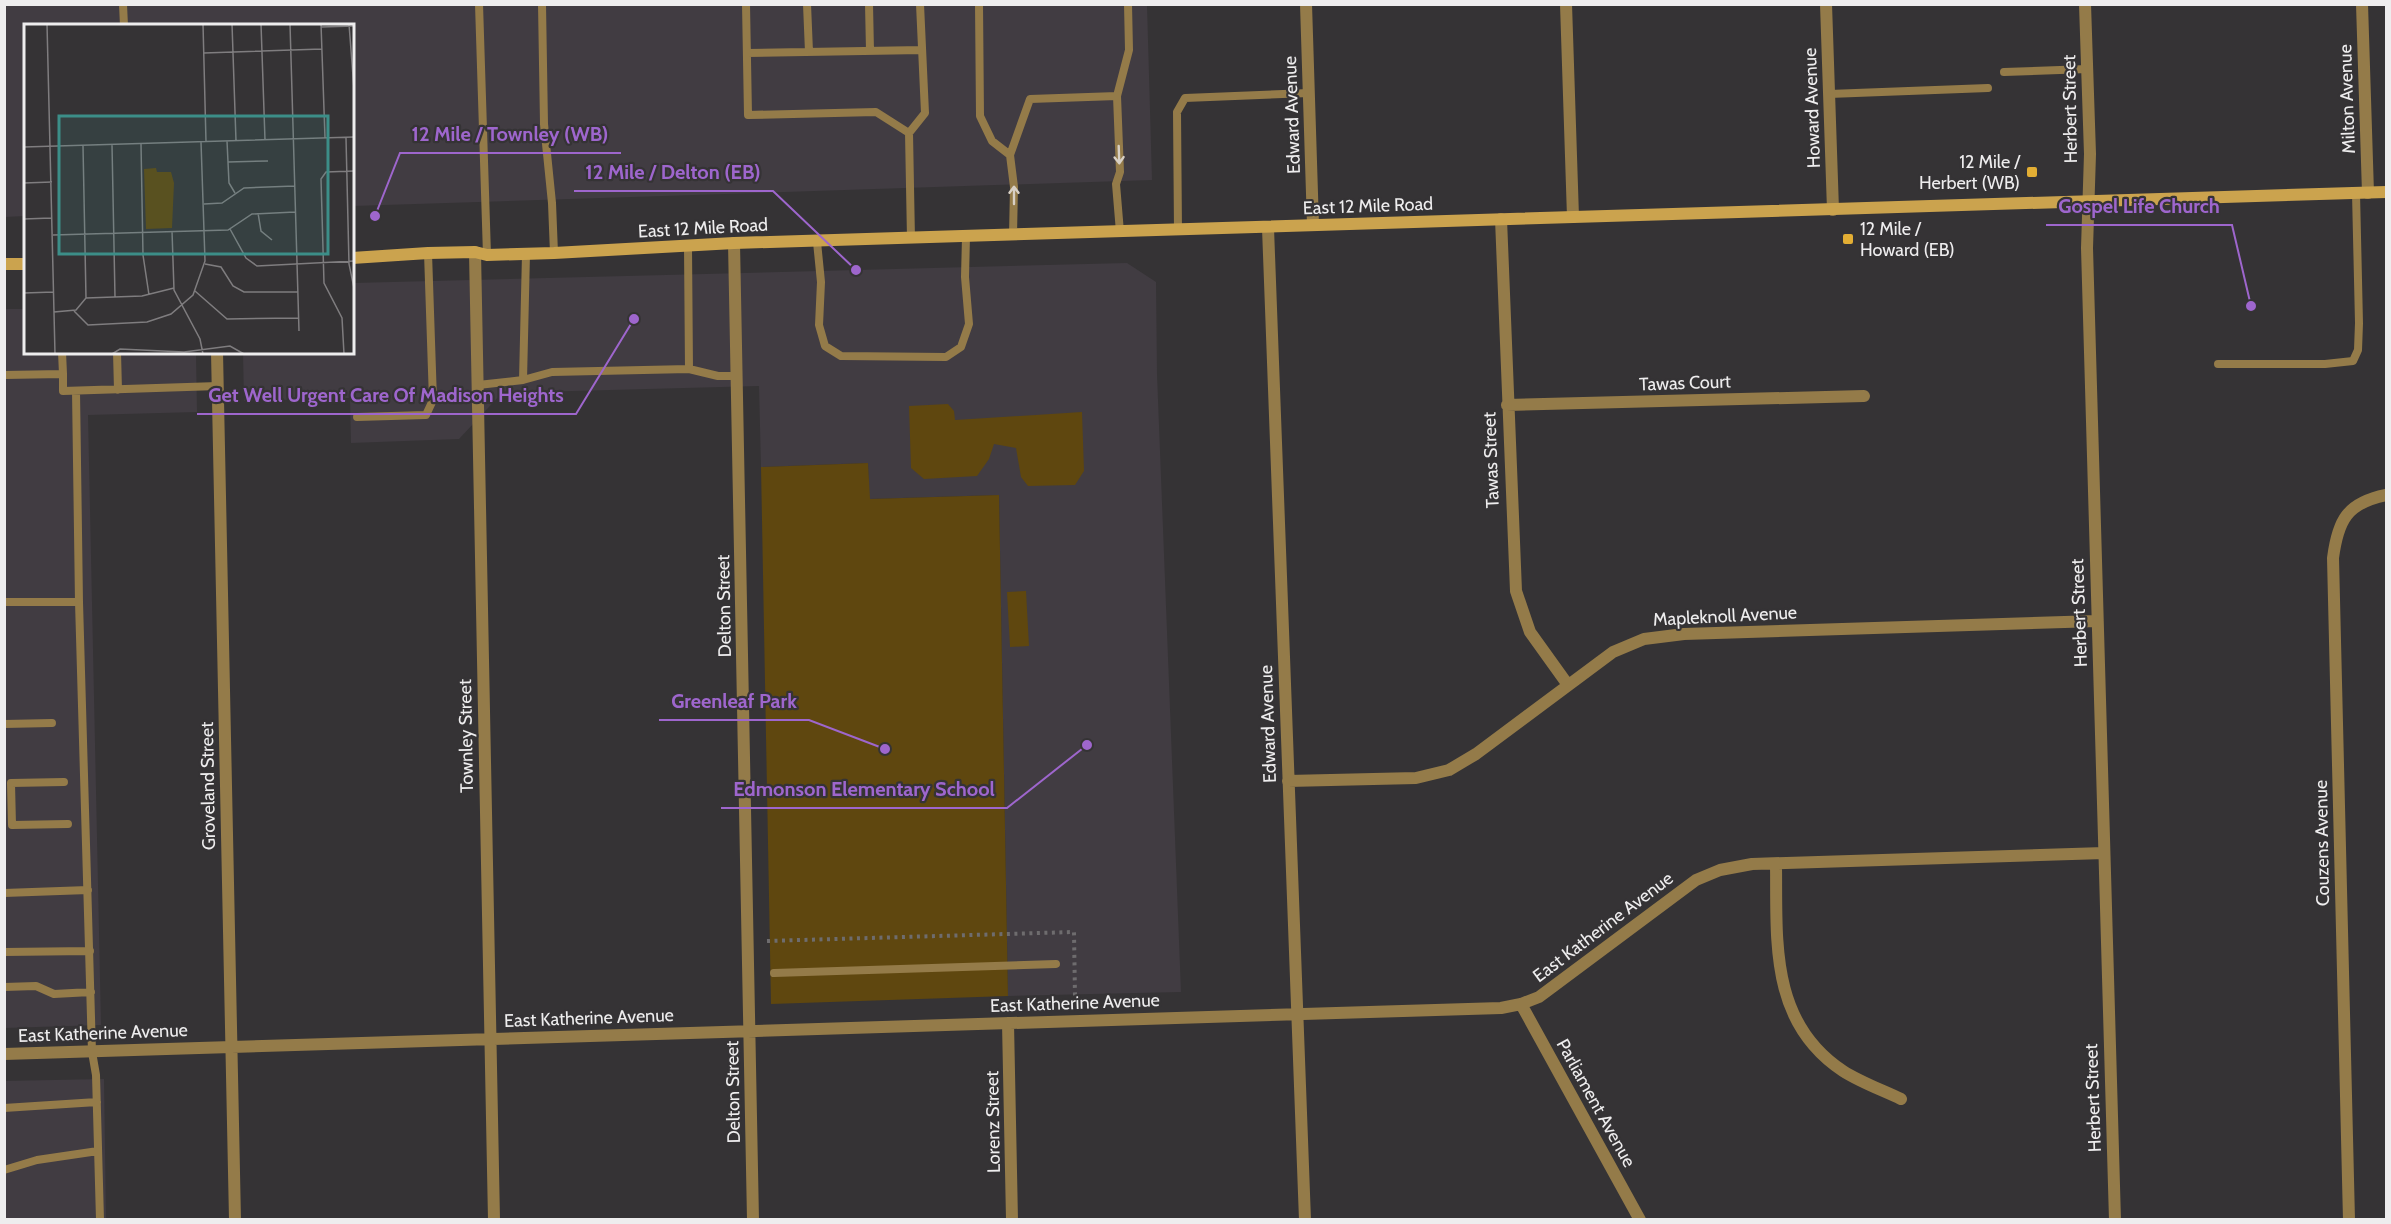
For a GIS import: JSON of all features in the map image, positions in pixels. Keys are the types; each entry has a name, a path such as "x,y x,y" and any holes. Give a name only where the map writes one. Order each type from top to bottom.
{"main road":[{"name":"East 12 Mile Road","path":"354,258 428,253 554,253 734,243 2386,192"},
{"path":"4,264 24,264"}],"street":[{"name":"Edward Avenue","path":"1306,4 1313,225"},
{"path":"1566,4 1573,217"},
{"name":"Howard Avenue","path":"1826,4 1833,210"},
{"name":"Herbert Street","path":"2085,4 2088,69 2087,248 2115,1220"},
{"name":"Milton Avenue","path":"2362,4 2362,193"},
{"name":"Tawas Street","path":"1500,219 1516,591 1530,632 1568,685"},
{"name":"Edward Avenue","path":"1268,228 1305,1220"},
{"name":"Delton Street","path":"734,243 753,1220"},
{"name":"Townley Street","path":"481,253 478,385 494,1220"},
{"name":"Groveland Street","path":"217,354 235,1220"},
{"name":"Tawas Court","path":"1507,405 1864,396"},
{"name":"Couzens Avenue","path":"2349,1220 2333,558 2335,541 2342,520 2356,506 2374,497 2386,495"},
{"name":"Mapleknoll Avenue","path":"1288,782 1416,778 1449,770 1476,754 1621,648 1662,635 2097,621"},
{"name":"East Katherine Avenue","path":"4,1054 1501,1008 1539,997 1696,880 1720,870 1738,866 1776,864 2104,853"},
{"path":"1776,864 1780,977 1787,1000 1798,1023 1812,1043 1844,1072 1901,1099"},
{"name":"Parliament Avenue","path":"1521,1004 1640,1220"},
{"name":"Lorenz Street","path":"1008,1023 1012,1220"}],"lane":[{"path":"123,4 124,24"},
{"path":"479,4 481,253"},
{"path":"542,4 544,124 552,203 554,253"},
{"path":"746,4 748,115 876,112 909,133"},
{"path":"807,4 809,52"},
{"path":"869,4 870,51"},
{"path":"911,239 909,133 925,113 920,4"},
{"path":"979,4 980,116 992,141 1010,155"},
{"path":"1120,232 1116,184 1120,172 1117,96 1129,50 1128,4"},
{"path":"747,53 922,51"},
{"path":"2004,72 2088,69"},
{"path":"1829,94 1988,88"},
{"path":"1178,231 1177,112 1185,98 1309,93"},
{"path":"1013,235 1014,187 1010,155 1030,99 1117,96"},
{"path":"2218,364 2325,364 2352,361 2358,350 2362,193"},
{"path":"817,242 821,282 819,325 825,346 841,356 946,357 961,347 969,324 965,277 966,237"},
{"path":"688,247 689,369"},
{"path":"357,417 426,415 434,400 428,253"},
{"path":"523,380 526,254"},
{"path":"62,354 63,391 218,386"},
{"path":"117,354 118,390"},
{"path":"478,385 523,380 552,372 689,369 718,376 737,376"},
{"path":"4,375 63,374"},
{"path":"76,391 79,602 92,1052 96,1075 100,1220"},
{"path":"4,602 79,602"},
{"path":"4,724 52,723"},
{"path":"64,782 11,783 8,804 12,825 68,824"},
{"path":"4,893 88,890"},
{"path":"4,952 90,951"},
{"path":"774,973 1056,964"},
{"path":"4,987 36,986 54,993 91,992"},
{"path":"4,1108 97,1102"},
{"path":"4,1170 37,1160 98,1151"}],"path":[{"path":"767,941 1074,932 1076,997"}],"shaded area":[{"path":"4,5 1147,5 1152,180 354,206 354,24 24,24 24,216 5,217"},
{"path":"1127,263 1156,282 1157,374 1181,992 1008,996 999,495 869,499 868,463 761,467 759,386 502,393 459,439 351,443 350,398 244,401 243,354 354,354 354,283"},
{"path":"4,309 24,309 24,354 196,354 197,412 88,415 101,1025 5,1028"},
{"path":"948,404 954,411 955,420 1082,412 1084,471 1075,485 1028,486 1021,477 1016,448 994,444 989,459 977,476 924,479 911,468 909,406"},
{"path":"868,463 870,499 999,495 1008,996 771,1004 761,467"},
{"path":"1026,591 1029,646 1010,647 1007,592"},
{"path":"104,1079 106,1219 5,1219 4,1081"}],"place":[{"name":"12 Mile / Herbert (WB)","path":"2032,172"},
{"name":"12 Mile / Townley (WB)","path":"375,216"},
{"name":"12 Mile / Howard (EB)","path":"1848,239"},
{"name":"12 Mile / Delton (EB)","path":"856,270"},
{"name":"Gospel Life Church","path":"2251,306"},
{"name":"Get Well Urgent Care Of Madison Heights","path":"634,319"},
{"name":"Edmonson Elementary School","path":"1087,745"},
{"name":"Greenleaf Park","path":"885,749"}]}
